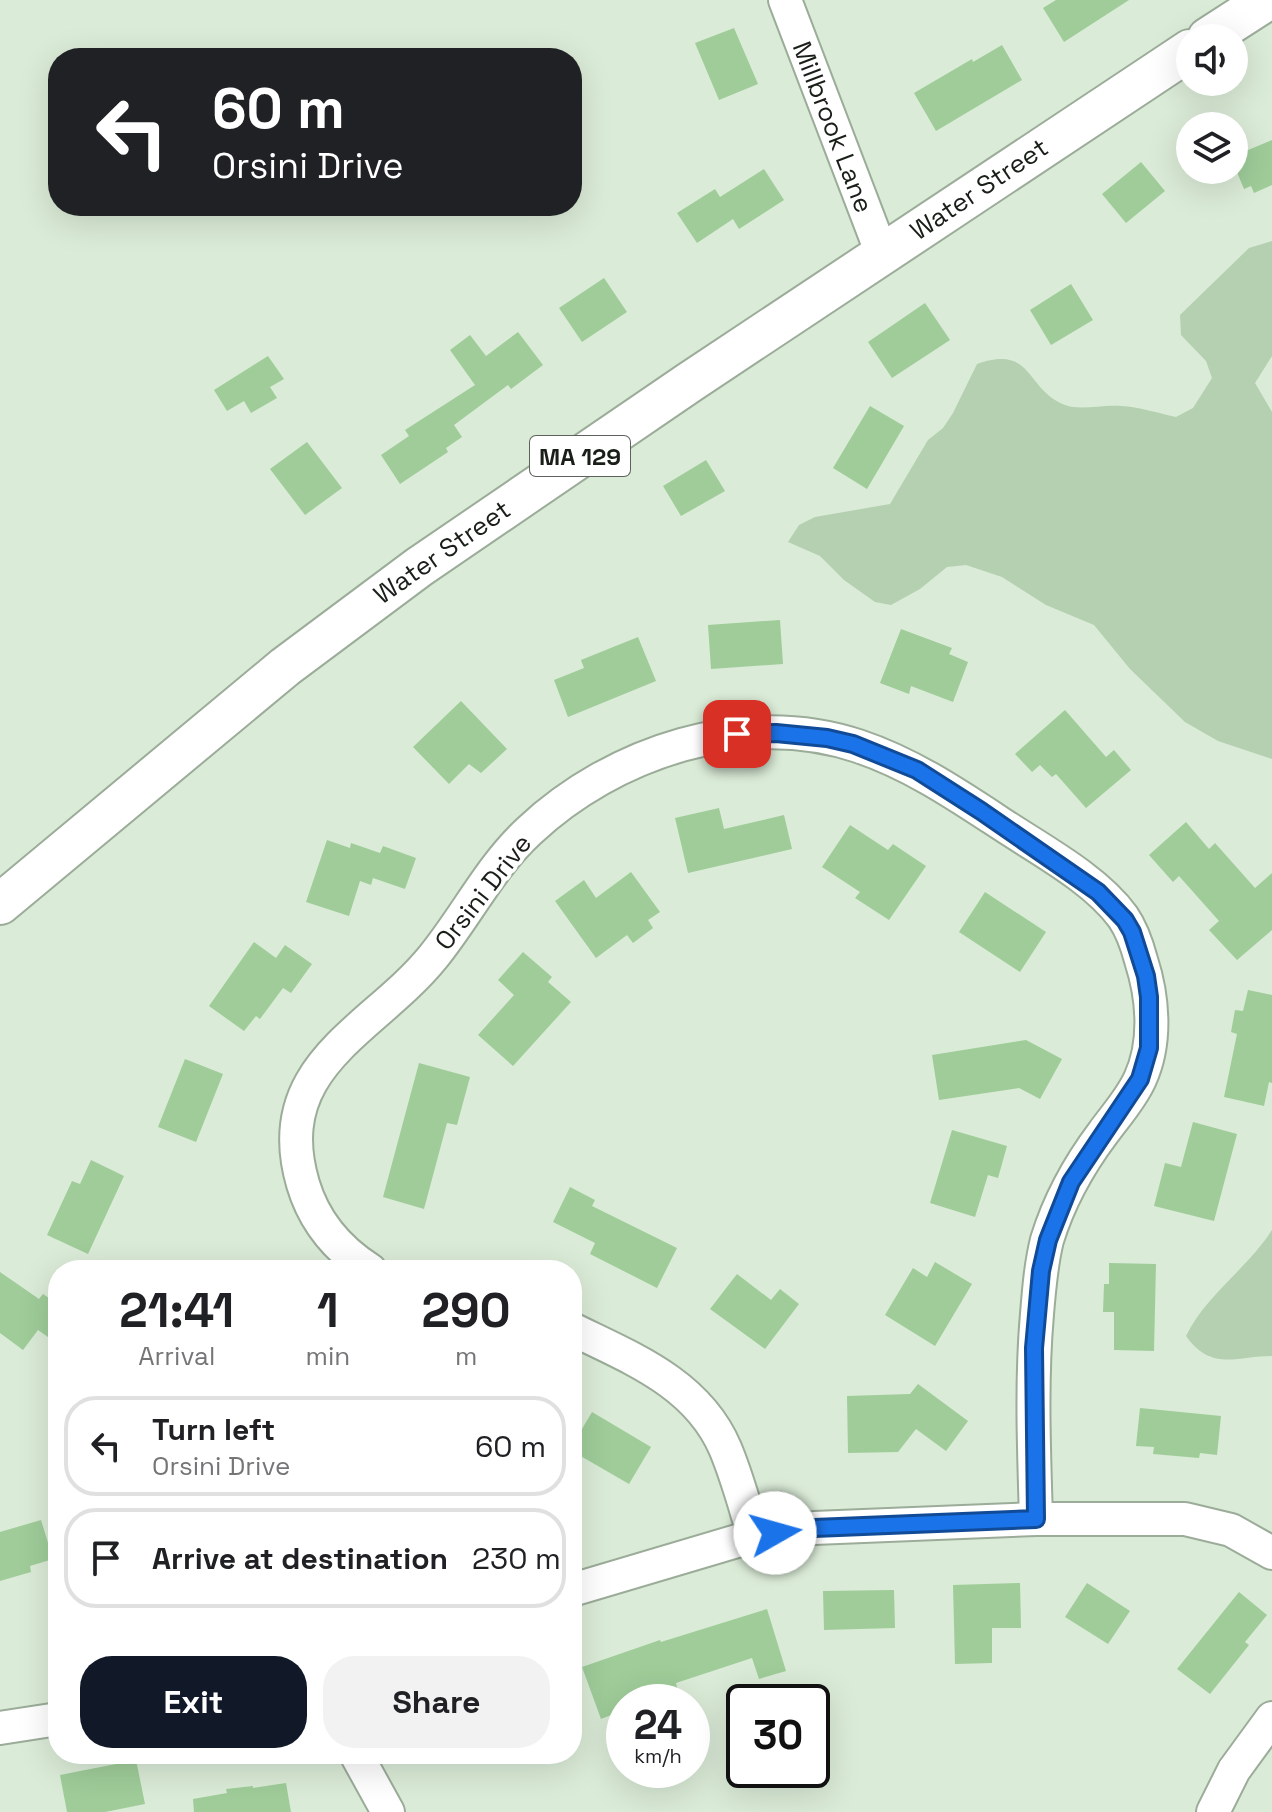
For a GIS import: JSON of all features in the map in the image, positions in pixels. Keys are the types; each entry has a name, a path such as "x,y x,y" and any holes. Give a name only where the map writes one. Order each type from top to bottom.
{"main road":[{"path":"1230,24 1267,0"},
{"name":"Water Street","path":"0,904 285,667 476,526 1176,59"}],"street":[{"name":"Millbrook Lane","path":"785,0 882,254"},
{"name":"Orsini Drive","path":"356,1260 341,1249 314,1214 298,1157 297,1139 303,1102 324,1062 350,1033 427,964 497,866 528,832 558,805 592,783 664,750 699,740 737,734 803,735 853,744 883,755 917,770 952,791 1098,892 1125,920 1146,976 1151,1032 1145,1065 1131,1095 1071,1182 1048,1240 1041,1271 1034,1348 1036,1519"},
{"path":"582,1334 668,1379 700,1409 724,1445 754,1536"},
{"path":"582,1587 754,1536 814,1528 1036,1519 1185,1519 1231,1530 1272,1553"},
{"path":"1213,1812 1234,1770 1272,1718"},
{"path":"0,1728 48,1721"},
{"path":"362,1764 388,1812"}],"green space":[{"path":"1272,241 1272,356 1255,383 1272,412 1272,759 1218,741 1185,722 1130,669 1094,625 1046,605 1002,577 966,565 947,567 920,589 891,605 875,602 844,580 820,556 788,542 799,525 815,517 890,504 928,440 943,428 953,413 977,364 996,359 1019,364 1052,398 1071,407 1128,407 1176,417 1193,408 1212,378 1206,361 1181,335 1180,315 1249,248"},
{"path":"1272,1230 1272,1356 1225,1360 1205,1354 1186,1336 1194,1321"}],"building":[{"path":"1056,0 1129,0 1064,42 1043,8"},
{"path":"734,28 758,84 719,100 695,43"},
{"path":"1002,45 1022,80 936,131 914,93"},
{"path":"1272,140 1272,185 1254,193 1251,186 1244,189 1242,184 1248,184 1248,150"},
{"path":"1141,162 1165,191 1126,223 1102,194"},
{"path":"764,169 784,200 739,229 733,219 697,243 677,213 715,189 720,197"},
{"path":"604,278 627,312 582,342 559,308"},
{"path":"1071,284 1093,320 1051,345 1030,310"},
{"path":"925,303 950,340 892,378 868,342"},
{"path":"518,332 543,365 511,389 508,385 454,425 462,437 446,448 448,452 400,484 381,455 409,436 405,430 475,385 450,350 470,335 486,356"},
{"path":"268,356 284,379 270,387 277,398 251,413 244,401 227,411 214,390"},
{"path":"870,406 904,426 867,489 833,468"},
{"path":"307,442 342,488 305,515 270,469"},
{"path":"706,460 725,491 681,516 663,486"},
{"path":"780,620 783,664 711,669 708,625"},
{"path":"901,629 952,648 949,654 968,662 953,702 911,686 909,694 880,683"},
{"path":"638,637 656,681 568,717 554,680 584,668 581,660"},
{"path":"461,701 507,749 481,773 469,764 449,784 413,747"},
{"path":"1065,710 1106,757 1114,750 1131,770 1086,808 1056,774 1052,777 1040,765 1032,772 1015,754"},
{"path":"719,808 724,829 784,815 792,849 688,873 675,818"},
{"path":"1186,822 1209,849 1215,843 1255,888 1272,873 1272,930 1237,960 1209,930 1219,921 1179,876 1173,882 1149,855"},
{"path":"850,825 888,850 893,844 926,866 889,920 855,898 860,892 822,867"},
{"path":"327,840 350,848 351,843 380,853 383,846 416,858 405,889 373,878 371,885 360,881 349,916 306,902"},
{"path":"631,872 660,912 648,920 653,928 633,943 627,935 596,958 555,901 584,880 596,898"},
{"path":"985,892 1046,932 1020,972 959,932"},
{"path":"254,942 276,958 285,945 312,964 291,993 283,988 260,1019 256,1016 244,1031 209,1006"},
{"path":"523,952 552,977 548,982 571,1002 513,1066 478,1035 514,995 498,980"},
{"path":"1248,990 1272,995 1272,1083 1269,1082 1264,1106 1224,1097 1237,1034 1231,1032 1235,1010 1243,1011"},
{"path":"1026,1040 1062,1059 1040,1099 1019,1088 939,1100 932,1055"},
{"path":"185,1059 223,1074 196,1142 158,1127"},
{"path":"419,1063 470,1077 457,1125 447,1123 424,1209 383,1197"},
{"path":"1193,1122 1237,1134 1214,1221 1154,1206 1165,1163 1181,1167"},
{"path":"952,1130 1007,1146 998,1178 988,1175 975,1217 930,1203"},
{"path":"91,1160 124,1176 88,1254 47,1235 72,1181 80,1184"},
{"path":"570,1187 595,1200 592,1206 677,1248 657,1288 590,1254 595,1243 553,1222"},
{"path":"935,1262 972,1284 935,1346 885,1315 913,1268 927,1277"},
{"path":"1109,1263 1156,1264 1154,1351 1114,1350 1114,1312 1103,1312 1104,1284 1109,1284"},
{"path":"0,1272 39,1299 43,1294 48,1297 48,1337 38,1330 23,1350 0,1333"},
{"path":"737,1274 771,1300 780,1289 799,1304 765,1349 710,1309"},
{"path":"918,1384 968,1421 946,1451 916,1429 898,1452 848,1453 847,1396 910,1394"},
{"path":"1140,1408 1221,1416 1217,1455 1200,1453 1199,1458 1153,1454 1154,1447 1136,1446"},
{"path":"592,1412 651,1447 629,1484 582,1457 582,1429"},
{"path":"41,1520 48,1543 48,1561 30,1566 31,1572 0,1581 0,1532"},
{"path":"1020,1583 1021,1628 992,1628 992,1663 955,1664 953,1585"},
{"path":"1087,1583 1130,1611 1108,1644 1065,1617"},
{"path":"894,1590 895,1628 824,1630 823,1591"},
{"path":"1239,1592 1267,1615 1245,1642 1249,1645 1210,1694 1177,1669"},
{"path":"767,1609 786,1671 759,1679 752,1658 676,1684 606,1684 606,1717 601,1719 582,1667"},
{"path":"116,1764 137,1764 145,1804 105,1812 67,1812 60,1775"},
{"path":"286,1783 291,1812 194,1812 193,1799 227,1793 226,1789"}],"route":[{"path":"737,734 776,733 827,738 883,755 917,770 952,791 1075,874 1113,906 1132,932 1146,976 1151,1016 1149,1048 1140,1079 1071,1182 1048,1240 1041,1271 1034,1348 1036,1519 814,1528 775,1533"}]}
